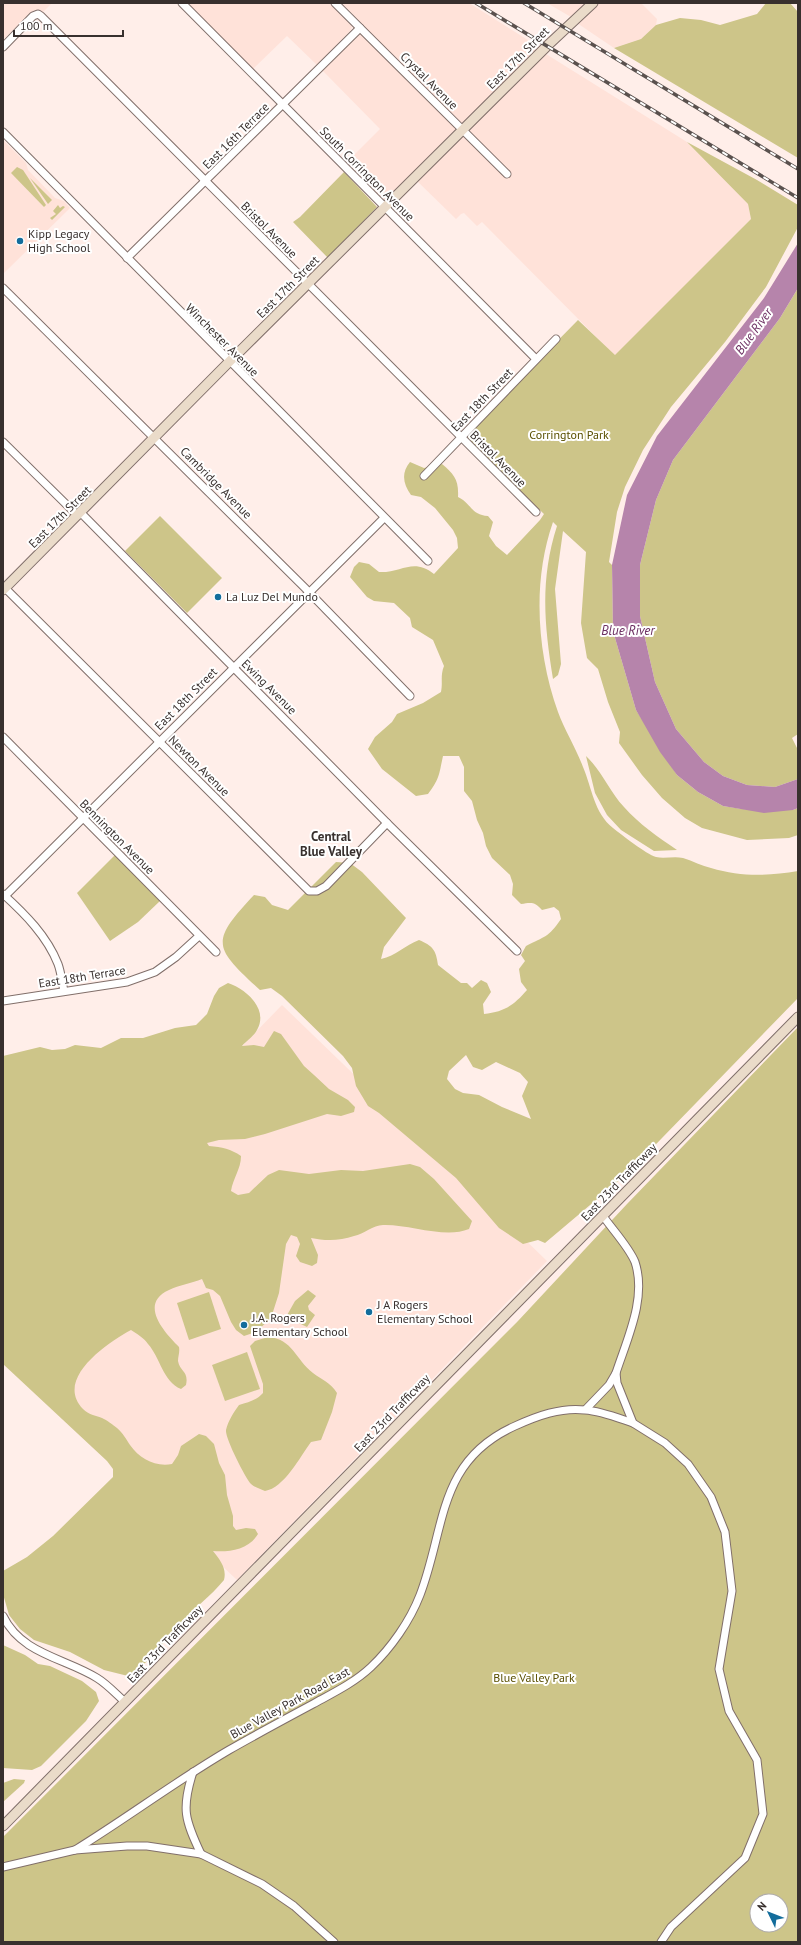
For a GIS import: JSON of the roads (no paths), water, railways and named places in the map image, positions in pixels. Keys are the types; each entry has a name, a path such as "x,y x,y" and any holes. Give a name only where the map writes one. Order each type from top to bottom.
{"main road":[{"name":"East 17th Street","path":"4,589 462,130 593,3"},
{"name":"East 23rd Trafficway","path":"3,1826 798,1017"}],"street":[{"name":"South Corrington Avenue","path":"182,3 282,106 536,359"},
{"name":"Crystal Avenue","path":"336,3 506,174"},
{"name":"Bristol Avenue","path":"3,47 34,16 38,14 536,512"},
{"name":"East 16th Terrace","path":"127,258 206,182 360,28"},
{"name":"Winchester Avenue","path":"3,132 229,362 428,561"},
{"name":"Cambridge Avenue","path":"3,288 309,592 410,696"},
{"name":"East 18th Street","path":"424,476 556,339"},
{"name":"Ewing Avenue","path":"3,442 76,514 83,515 387,824 517,951"},
{"name":"East 18th Street","path":"4,895 384,518"},
{"name":"Newton Avenue","path":"4,589 309,891 316,891 326,886 387,824"},
{"name":"Bennington Avenue","path":"3,738 216,952"},
{"path":"4,895 34,924 48,942 58,965 64,991"},
{"name":"East 18th Terrace","path":"3,1001 64,991 103,987 127,982 155,972 176,958 199,936"},
{"path":"586,1410 609,1385 616,1373 638,1304 638,1280 634,1261 603,1216"},
{"path":"616,1373 617,1383 633,1422"},
{"name":"Blue Valley Park Road East","path":"75,1850 193,1772 352,1683 372,1667 390,1646 409,1617 420,1596 449,1492 463,1466 500,1433 534,1418 561,1411 586,1410 633,1422 665,1443 688,1464 711,1497 725,1532 732,1591 719,1669 729,1711 757,1760 763,1814 745,1858 672,1927 661,1942"},
{"path":"3,1616 13,1632 26,1644 42,1653 97,1678 125,1702"},
{"path":"193,1772 186,1794 185,1806 187,1820 201,1854"},
{"path":"3,1867 75,1850 147,1846 201,1854 262,1884 294,1906 334,1942"}],"water":[{"name":"Blue River","path":"798,243 798,288 780,318 673,460 656,500 640,565 640,616 655,682 676,729 704,762 723,776 747,785 775,787 798,779 798,808 793,810 764,813 723,806 698,792 677,775 660,752 636,710 613,631 612,565 627,495 657,436 764,298"}],"railway":[{"path":"476,3 798,198"},
{"path":"524,3 798,169"}],"place":[{"name":"Kipp Legacy High School","path":"20,241"},
{"name":"La Luz Del Mundo","path":"218,597"},
{"name":"J A Rogers Elementary School","path":"369,1312"},
{"name":"J.A. Rogers Elementary School","path":"244,1325"}],"district":[{"name":"Central Blue Valley","path":"331,844"}],"park label":[{"name":"Corrington Park","path":"569,435"},
{"name":"Blue Valley Park","path":"534,1678"}]}
